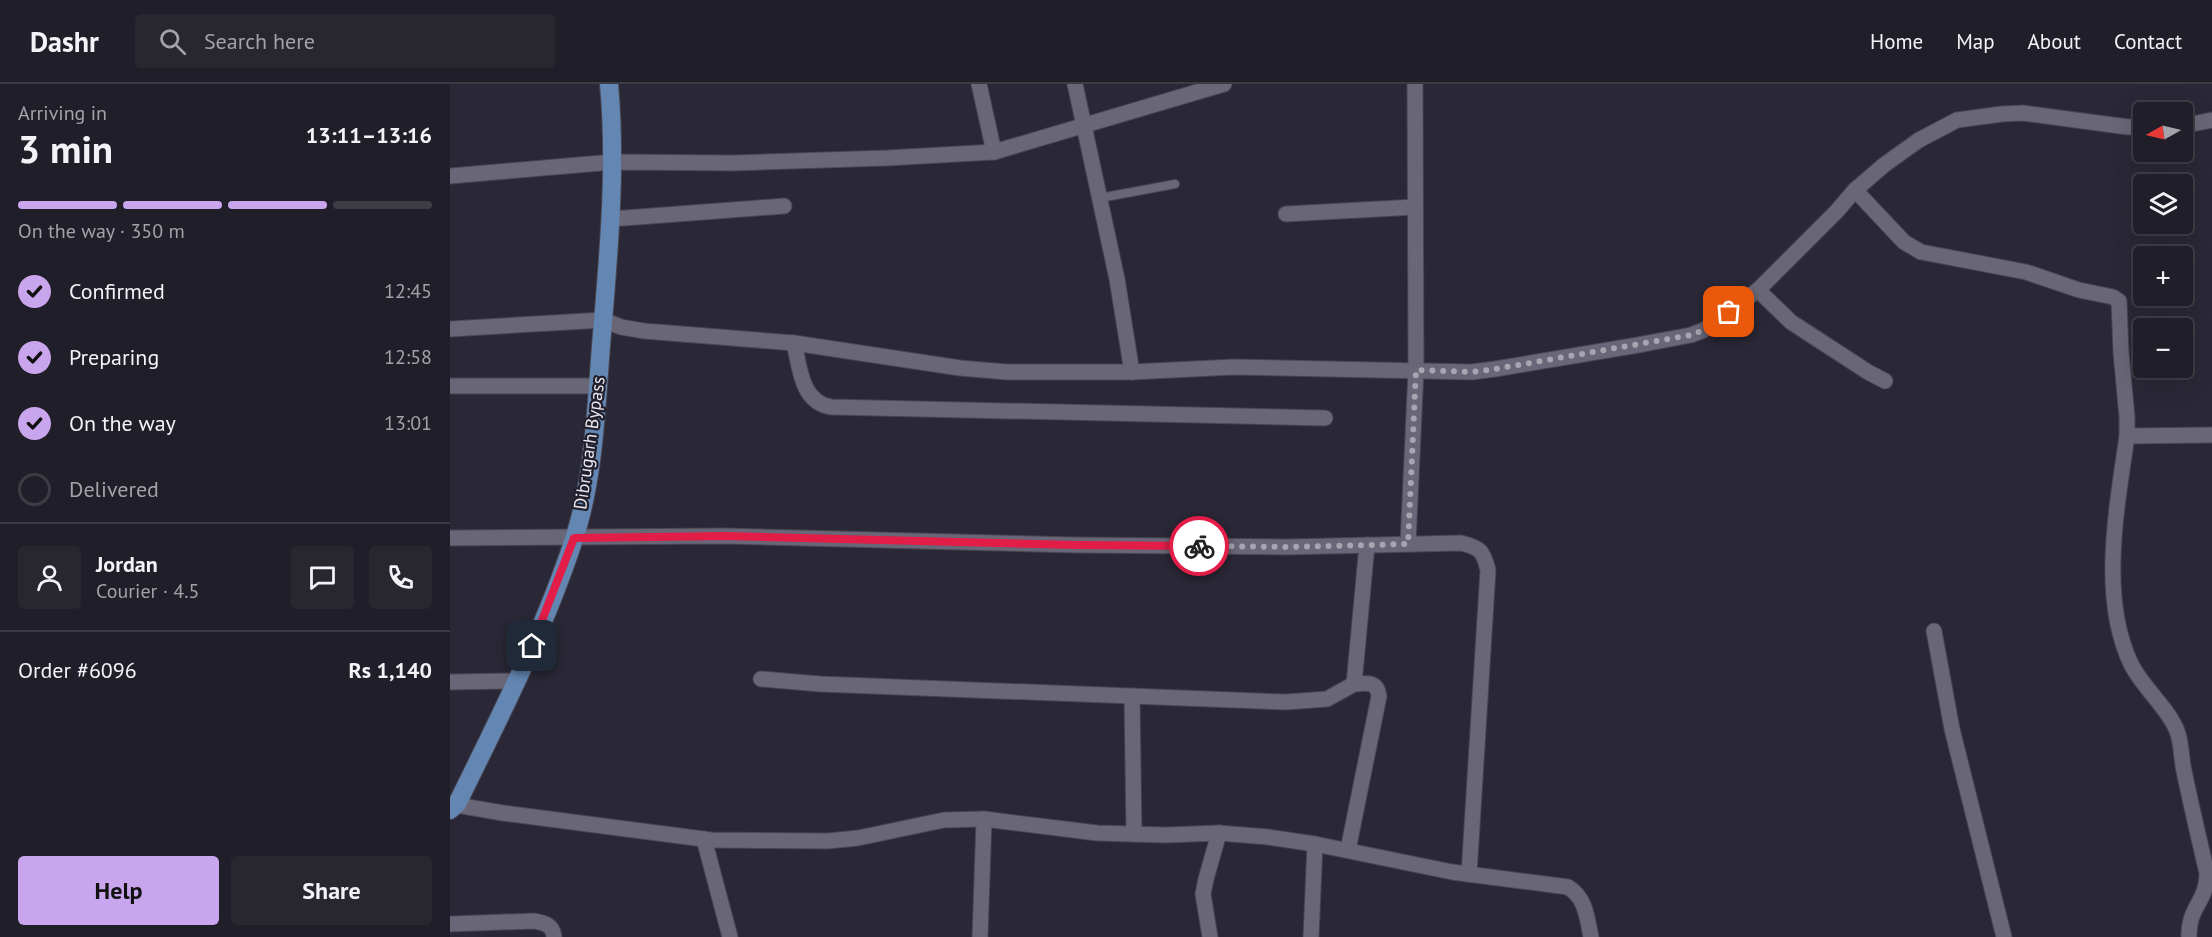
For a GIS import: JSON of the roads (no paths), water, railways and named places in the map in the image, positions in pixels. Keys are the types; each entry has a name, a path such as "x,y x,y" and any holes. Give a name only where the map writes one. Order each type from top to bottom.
{"main road":[{"name":"Dibrugarh Bypass","path":"452,806 517,681 574,538 591,456 611,219 613,162 609,84"}],"street":[{"path":"979,84 994,152"},
{"path":"1075,84 1118,279 1132,372"},
{"path":"450,176 613,162 734,163 994,152 1224,84"},
{"path":"1408,544 1416,370 1415,84"},
{"path":"450,329 603,320 621,327 644,331 794,343 981,371 1132,372 1233,367 1472,372 1680,338 1704,330 1758,290 1837,211 1855,189 1919,140 1957,120 2023,113 2133,127"},
{"path":"2193,124 2212,120"},
{"path":"1855,189 1904,242 1921,252 2026,272 2079,290 2113,297 2119,301 2127,436 2112,569 2113,604 2119,633 2131,663 2143,684 2176,727 2180,738 2183,768 2207,873 2207,887 2190,917 2189,937"},
{"path":"611,219 784,206"},
{"path":"1286,214 1415,207"},
{"path":"1758,290 1791,322 1885,381"},
{"path":"794,343 805,390 821,406 1325,418"},
{"path":"450,386 598,386"},
{"path":"2127,436 2212,435"},
{"path":"450,538 726,536 1076,545 1287,547 1461,543 1476,547 1484,555 1488,570 1469,874"},
{"path":"1354,684 1367,545"},
{"path":"1934,631 1952,729 2004,937"},
{"path":"761,679 820,684 1318,701 1335,696 1354,684 1373,684 1379,696 1348,850"},
{"path":"450,682 517,681"},
{"path":"1132,696 1134,834"},
{"path":"452,806 704,839 828,841 858,838 944,820 984,819 1097,833 1166,835 1219,833 1268,837 1469,874 1568,887 1578,893 1583,902 1591,937"},
{"path":"980,937 984,819"},
{"path":"1210,937 1203,894 1219,833"},
{"path":"704,839 730,937"},
{"path":"1311,937 1315,844"},
{"path":"450,924 534,921 551,927 555,937"}],"lane":[{"path":"1100,198 1175,184"}]}
